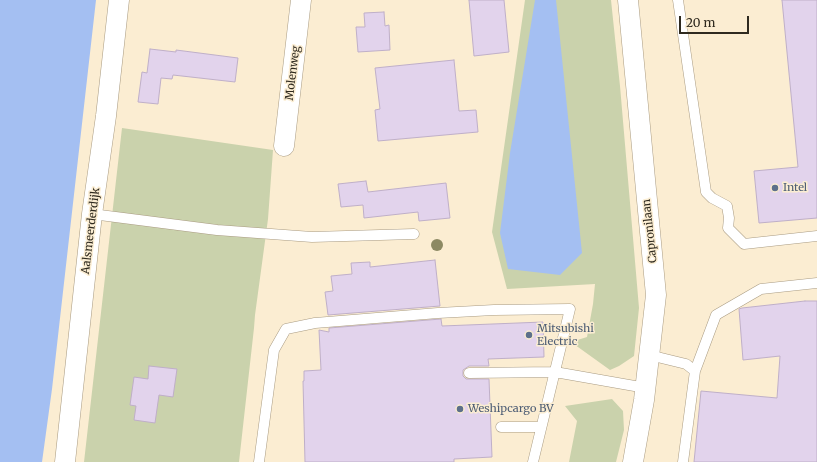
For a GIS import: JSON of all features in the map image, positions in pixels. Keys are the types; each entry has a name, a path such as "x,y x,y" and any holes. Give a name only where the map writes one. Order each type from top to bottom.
{"street":[{"name":"Aalsmeerderdijk","path":"65,462 92,214 106,116 119,0"},
{"name":"Molenweg","path":"284,146 301,0"},
{"name":"Capronilaan","path":"628,0 656,295 646,388 633,462"}],"lane":[{"path":"678,0 706,192 712,198 726,206 729,218 728,228 744,244 817,236"},
{"path":"92,214 217,230 312,237 414,234"},
{"path":"683,462 695,371 716,314 762,289 817,283"},
{"path":"259,462 274,350 286,329 315,323 438,313 494,310 570,309 533,462"},
{"path":"649,355 686,364 695,371"},
{"path":"469,373 555,372 646,388"},
{"path":"501,427 541,427"}],"green space":[{"path":"525,0 611,0 639,308 634,356 610,370 571,342 587,337 595,284 507,289 492,232"},
{"path":"122,128 273,150 268,219 255,315 239,462 84,462"},
{"path":"612,399 623,411 624,430 616,462 569,462 577,421 565,406"}],"water":[{"path":"0,0 96,0 52,389 42,462 0,462"},
{"path":"535,0 556,0 582,253 560,275 508,269 500,233 510,153"}],"building":[{"path":"469,0 504,0 509,52 474,56"},
{"path":"782,0 817,0 817,218 759,223 754,171 798,167"},
{"path":"384,12 385,26 389,25 390,50 358,52 356,27 365,27 364,13"},
{"path":"150,49 176,52 176,50 238,58 235,82 173,75 172,79 161,78 158,104 138,102 142,72 147,73"},
{"path":"454,60 459,111 476,110 478,132 378,141 375,110 380,109 375,68"},
{"path":"366,181 368,192 446,183 450,218 419,221 418,212 364,218 363,205 341,207 338,184"},
{"path":"435,260 440,306 328,315 325,292 333,291 331,276 352,274 351,263 370,262 370,267"},
{"path":"805,301 817,301 817,462 694,462 701,391 777,398 780,356 743,360 739,309"},
{"path":"441,319 442,326 543,322 544,357 488,359 489,366 469,366 463,370 463,376 466,379 489,379 492,457 454,459 454,462 305,462 304,371 321,370 319,330 329,332 329,328"},
{"path":"149,366 177,369 173,397 159,395 155,423 134,420 136,406 130,405 134,377 148,379"}],"place":[{"name":"Intel","path":"775,188"},
{"name":"Mitsubishi Electric","path":"529,335"},
{"name":"Weshipcargo BV","path":"460,409"}]}
